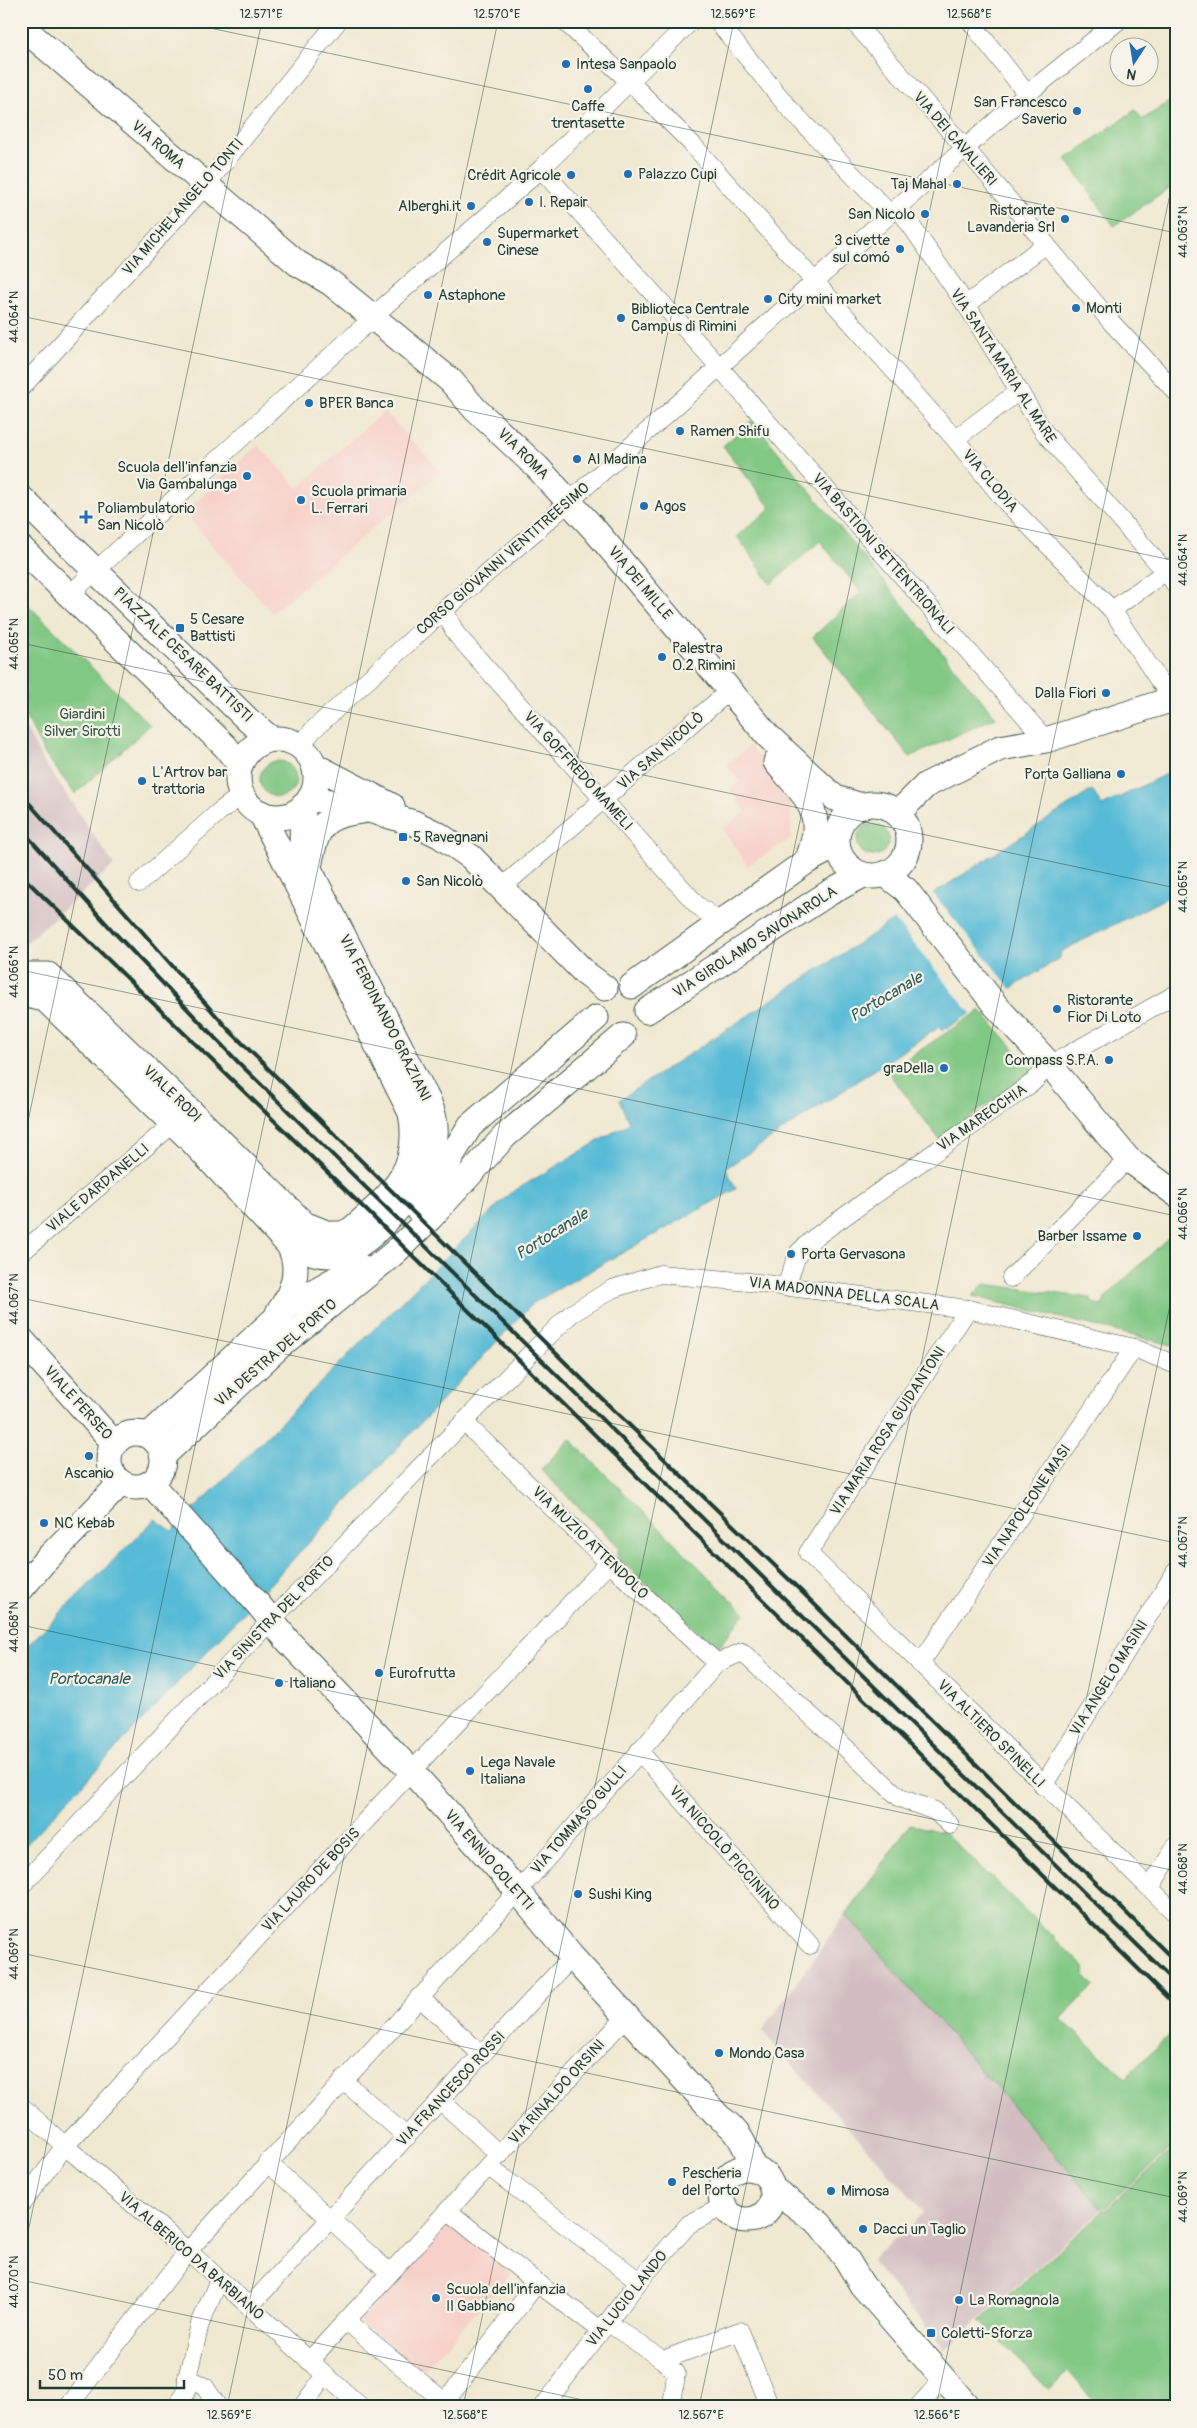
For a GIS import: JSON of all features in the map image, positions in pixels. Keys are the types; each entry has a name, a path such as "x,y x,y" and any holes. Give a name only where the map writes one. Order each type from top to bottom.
{"street":[{"name":"VIA MICHELANGELO TONTI","path":"21,388 205,186 338,21"},
{"name":"VIA CLODIA","path":"564,21 630,82 693,145 816,280 955,439 1006,502 1112,610 1167,696"},
{"path":"69,594 368,322 541,169 691,21"},
{"name":"VIA SANTA MARIA AL MARE","path":"717,21 788,107 894,211 966,306 1044,432 1172,574"},
{"name":"VIA DEI CAVALIERI","path":"852,21 965,148 1112,323 1176,392"},
{"path":"970,21 1027,94"},
{"name":"CORSO GIOVANNI VENTITREESIMO","path":"300,746 313,730 444,610 720,368 816,280 1027,94 1118,21"},
{"name":"VIA ROMA","path":"26,26 205,186 297,263 320,292 368,322 444,391 475,409 526,456 568,502"},
{"name":"VIA BASTIONI SETTENTRIONALI","path":"541,169 720,368 1046,740"},
{"path":"966,306 1046,244"},
{"path":"955,439 1019,391"},
{"name":"PIAZZALE CESARE BATTISTI","path":"21,498 96,569 248,720 271,739"},
{"name":"VIA DEI MILLE","path":"568,502 594,529 768,736 835,798 862,806"},
{"path":"21,548 225,746 240,765"},
{"path":"1112,610 1172,574"},
{"name":"VIA GOFFREDO MAMELI","path":"444,610 456,634 697,905 721,923"},
{"name":"VIA SAN NICOLÒ","path":"501,888 730,691"},
{"path":"897,814 926,785 1000,748 1046,740 1167,696"},
{"name":"VIA DEI MILLE","path":"768,736 781,759 837,838"},
{"name":"VIA DEI MILLE","path":"768,736 775,762 806,798 813,810 816,821 816,835 807,861"},
{"path":"271,739 289,740 300,746 309,755 315,766 317,779 307,802 286,816 273,817 260,813 250,806 242,795 238,783 240,765 244,757 252,748 263,741 271,739"},
{"path":"315,766 389,804 414,823"},
{"path":"139,883 220,811 242,795"},
{"path":"307,802 369,810 414,823 439,835 471,857 585,973 605,988"},
{"name":"VIA FERDINANDO GRAZIANI","path":"282,1235 301,1249 325,1255 350,1250 374,1233 409,1198 423,1177 434,1140 432,1108 309,869 302,845 307,802"},
{"path":"906,890 905,856 908,834 897,814 884,806 873,804 862,806 846,815 837,838 845,864 874,874 906,890 996,1006 1050,1065 1128,1159 1176,1194"},
{"path":"309,869 314,840 323,824 339,813 369,810"},
{"name":"VIA FERDINANDO GRAZIANI","path":"260,813 411,1113 414,1130 410,1163 397,1185 351,1230 342,1234 329,1234 317,1231"},
{"name":"VIA GIROLAMO SAVONAROLA","path":"632,986 837,838"},
{"path":"874,874 896,867 905,856"},
{"name":"VIA GIROLAMO SAVONAROLA","path":"647,1011 829,893 874,874"},
{"name":"VIALE RODI","path":"21,980 26,975 48,975 188,1109 304,1224 317,1231"},
{"path":"390,1249 431,1217 505,1136 623,1036 641,1027 647,1011 644,996 632,986 618,983 605,988 595,1002 596,1018 607,1032 623,1036"},
{"name":"VIALE RODI","path":"21,994 45,999 174,1123 282,1235"},
{"name":"VIA MARECCHIA","path":"786,1286 799,1252 814,1238 1032,1083 1050,1065 1176,994"},
{"path":"390,1249 422,1210 437,1187 460,1140 483,1114 596,1018"},
{"path":"432,1108 449,1116 466,1120 483,1114"},
{"name":"VIALE DARDANELLI","path":"21,1253 174,1123"},
{"path":"1011,1278 1128,1159"},
{"path":"272,1320 287,1301 295,1276 293,1251 282,1235"},
{"name":"VIA DESTRA DEL PORTO","path":"148,1436 290,1305 390,1249"},
{"name":"VIA DESTRA DEL PORTO","path":"150,1483 160,1473 163,1456 282,1344 390,1249"},
{"name":"VIA MADONNA DELLA SCALA","path":"530,1354 571,1314 612,1289 660,1274 786,1286 968,1310 1134,1348 1176,1365"},
{"name":"VIA MARIA ROSA GUIDANTONI","path":"808,1553 968,1310"},
{"name":"VIALE PERSEO","path":"21,1339 115,1444"},
{"name":"VIA NAPOLEONE MASI","path":"920,1664 1134,1348"},
{"name":"VIA SINISTRA DEL PORTO","path":"21,1886 265,1612 464,1422 530,1354"},
{"name":"VIA MUZIO ATTENDOLO","path":"464,1422 609,1563 717,1663"},
{"path":"150,1483 140,1487 132,1487 121,1482 112,1472 109,1464 110,1455 115,1444 125,1436 132,1434 148,1436 155,1441 163,1456"},
{"path":"21,1589 43,1563 121,1482"},
{"name":"VIA ENNIO COLETTI","path":"150,1483 265,1612 288,1641 412,1772 517,1890 572,1958 719,2118 731,2142 735,2158 744,2170"},
{"name":"VIA ALTIERO SPINELLI","path":"808,1553 1043,1786 1176,1914"},
{"name":"VIA LAURO DE BOSIS","path":"21,2204 65,2146 609,1563"},
{"name":"VIA ANGELO MASINI","path":"1043,1786 1175,1572"},
{"path":"717,1663 742,1652 900,1798 935,1811 950,1825"},
{"name":"VIA TOMMASO GULLI","path":"68,2407 188,2251 267,2162 527,1881 717,1663"},
{"name":"VIA NICCOLÒ PICCININO","path":"639,1751 810,1945"},
{"path":"1150,1888 1176,1846"},
{"name":"VIA FRANCESCO ROSSI","path":"250,2307 572,1958"},
{"path":"419,1997 482,2055"},
{"name":"VIA RINALDO ORSINI","path":"309,2361 626,2017"},
{"path":"343,2080 407,2137"},
{"path":"440,2100 494,2161 639,2281"},
{"name":"VIA ALBERICO DA BARBIANO","path":"21,2106 188,2251 361,2407"},
{"path":"267,2162 390,2274"},
{"path":"772,2188 771,2205 763,2215 757,2218 742,2220 734,2217 724,2206 721,2196 722,2186 727,2178 744,2170 762,2172 772,2188 820,2224 847,2260 862,2285 968,2407"},
{"name":"VIA LUCIO LANDO","path":"543,2407 639,2281 689,2224 724,2206"},
{"path":"448,2211 537,2283 604,2326 663,2360 676,2373 672,2407"},
{"path":"763,2215 787,2220 808,2234 842,2271 862,2285"},
{"path":"176,2407 186,2393 187,2378 200,2324 219,2280"},
{"path":"346,2321 445,2402 537,2283"},
{"path":"663,2360 740,2331 770,2407"},
{"path":"302,2407 325,2376"},
{"path":"187,2378 205,2387 218,2407"},
{"path":"918,2407 944,2378"}],"shaded area":[{"name":"Scuola primaria L. Ferrari","path":"384,411 441,471 272,613 184,513 258,445 298,488"},
{"path":"21,719 42,759 114,865 21,947"},
{"path":"750,746 791,794 791,839 747,866 722,828 746,812 730,790 740,781 726,765"},
{"path":"910,1824 945,1833 1085,1968 1086,1978 1094,1986 1061,2019 1125,2078 1176,2028 1176,2143 945,2350 871,2261 924,2212 762,2031"},
{"name":"Scuola dell'infanzia Il Gabbiano","path":"450,2224 511,2274 423,2371 359,2322"}],"green space":[{"path":"1173,99 1176,103 1176,183 1114,226 1066,159 1135,110 1142,120"},
{"path":"752,420 996,717 910,757 813,637 861,592 820,541 771,584 737,536 771,508 723,446"},
{"name":"Giardini Silver Sirotti","path":"21,598 150,725 75,794 45,754 21,708"},
{"path":"278,761 290,767 296,779 290,791 278,797 266,791 260,779 266,767"},
{"path":"873,824 879,825 884,829 888,834 888,846 884,851 879,855 873,856 867,855 862,851 858,846 857,840 858,834 862,829 867,825"},
{"path":"980,1010 1033,1070 940,1140 888,1072"},
{"path":"1176,1230 1176,1346 972,1296 984,1284 1091,1298 1091,1302 1100,1306 1106,1297"},
{"path":"570,1439 745,1613 717,1649 617,1557 619,1547 541,1470"},
{"path":"910,1824 945,1833 1085,1968 1086,1978 1094,1986 1061,2019 1125,2078 1176,2028 1176,2143 1102,2209 846,1915"},
{"path":"1176,2146 1176,2407 1099,2407 1068,2372 1048,2389 980,2321"}],"water":[{"name":"Portocanale","path":"1176,769 1176,893 1060,952 1060,958 942,1031 939,1027 726,1168 736,1189 533,1303 21,1850 21,1652 155,1519 172,1531 509,1194 629,1123 619,1100 1092,790 1102,806"}],"pier":[{"path":"932,892 1012,990 972,1015 893,918"}],"railway":[{"path":"21,794 228,1029 1176,1962"},
{"path":"21,829 113,931 238,1062 1176,1983"},
{"path":"21,875 359,1203 1176,2006"}],"place":[{"name":"Intesa Sanpaolo","path":"566,64"},
{"name":"Caffe trentasette","path":"588,89"},
{"name":"San Francesco Saverio","path":"1077,111"},
{"name":"Palazzo Cupi","path":"628,174"},
{"name":"Crédit Agricole","path":"571,175"},
{"name":"Taj Mahal","path":"957,184"},
{"name":"I. Repair","path":"529,202"},
{"name":"Alberghi.it","path":"471,206"},
{"name":"San Nicolo","path":"925,214"},
{"name":"Ristorante Lavanderia Srl","path":"1065,219"},
{"name":"Supermarket Cinese","path":"487,242"},
{"name":"3 civette sul comó","path":"900,249"},
{"name":"Astaphone","path":"428,295"},
{"name":"City mini market","path":"768,299"},
{"name":"Monti","path":"1076,308"},
{"name":"Biblioteca Centrale Campus di Rimini","path":"621,318"},
{"name":"BPER Banca","path":"309,403"},
{"name":"Ramen Shifu","path":"680,431"},
{"name":"Al Madina","path":"577,459"},
{"name":"Scuola dell'infanzia Via Gambalunga","path":"247,476"},
{"name":"Scuola primaria L. Ferrari","path":"301,500"},
{"name":"Agos","path":"644,506"},
{"name":"Poliambulatorio San Nicolò","path":"86,517"},
{"name":"5 Cesare Battisti","path":"180,628"},
{"name":"Palestra 0.2 Rimini","path":"662,657"},
{"name":"Dalla Fiori","path":"1106,693"},
{"name":"Porta Galliana","path":"1121,774"},
{"name":"L'Artrov bar trattoria","path":"142,781"},
{"name":"5 Ravegnani","path":"403,837"},
{"name":"San Nicolò","path":"406,881"},
{"name":"Ristorante Fior Di Loto","path":"1057,1009"},
{"name":"Compass S.P.A.","path":"1109,1060"},
{"name":"graDella","path":"944,1068"},
{"name":"Barber Issame","path":"1137,1236"},
{"name":"Porta Gervasona","path":"791,1254"},
{"name":"Ascanio","path":"89,1456"},
{"name":"NC Kebab","path":"44,1523"},
{"name":"Eurofrutta","path":"379,1673"},
{"name":"Italiano","path":"279,1683"},
{"name":"Lega Navale Italiana","path":"470,1771"},
{"name":"Sushi King","path":"578,1894"},
{"name":"Mondo Casa","path":"719,2053"},
{"name":"Pescheria del Porto","path":"672,2182"},
{"name":"Mimosa","path":"831,2191"},
{"name":"Dacci un Taglio","path":"863,2229"},
{"name":"Scuola dell'infanzia Il Gabbiano","path":"436,2298"},
{"name":"La Romagnola","path":"959,2300"},
{"name":"Coletti-Sforza","path":"931,2333"}]}
